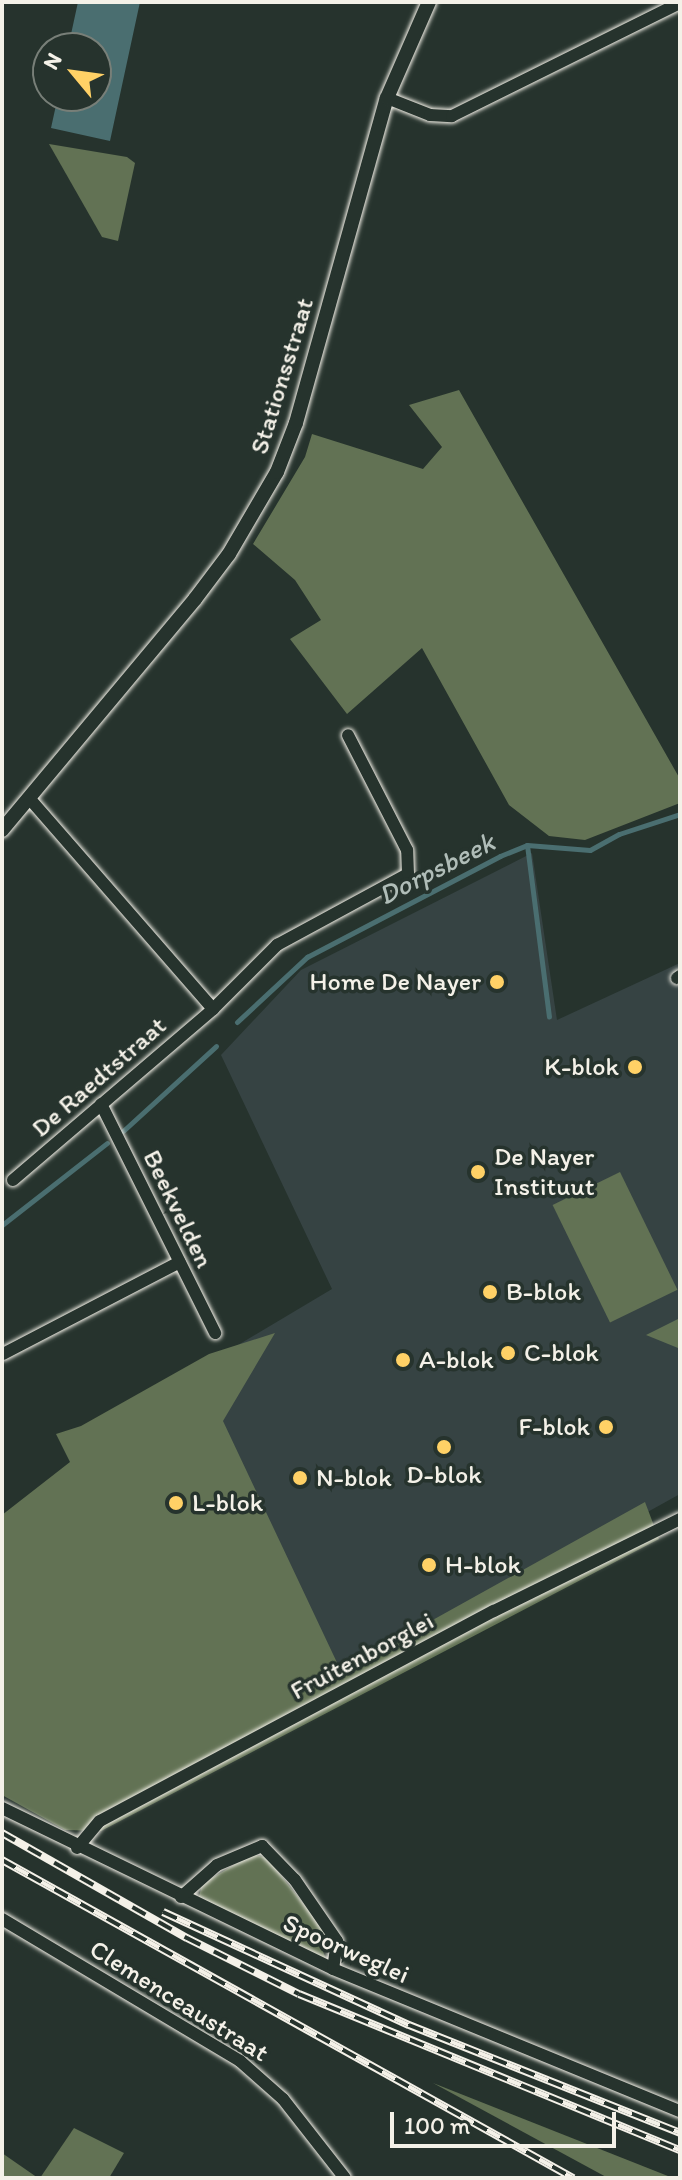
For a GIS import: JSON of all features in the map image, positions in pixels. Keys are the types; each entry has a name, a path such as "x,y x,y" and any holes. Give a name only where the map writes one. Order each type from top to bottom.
{"street":[{"name":"Stationsstraat","path":"2,830 221,565 277,472 296,423 387,98 429,2"},
{"path":"387,98 430,115 452,116 680,3"},
{"name":"De Raedtstraat","path":"13,1180 213,1009 277,945 408,874 407,850 348,735"},
{"path":"29,798 213,1009"},
{"name":"Beekvelden","path":"101,1104 215,1333"},
{"path":"3,1354 180,1262"},
{"name":"Fruitenborglei","path":"77,1848 100,1821 507,1604 680,1519"},
{"name":"Spoorweglei","path":"2,1808 77,1848 333,1969 680,2111"},
{"path":"181,1897 217,1865 262,1846 295,1880 337,1941 333,1969"},
{"name":"Clemenceaustraat","path":"2,1919 240,2061 283,2099 345,2178"}],"shaded area":[{"name":"De Nayer Instituut","path":"532,853 557,1020 680,963 680,1494 525,1580 341,1671 72,1444 332,1289 221,1055 301,970"}],"green space":[{"path":"49,144 127,157 135,163 118,241 102,237"},
{"path":"459,390 680,779 680,803 585,840 549,836 509,805 422,648 347,714 290,639 321,620 295,580 253,544 305,457 312,434 423,469 442,447 409,405"},
{"path":"620,1172 677,1290 610,1323 553,1205"},
{"path":"680,1318 678,1348 646,1335"},
{"path":"275,1333 223,1421 341,1671 645,1502 659,1539 101,1831 65,1830 2,1795 2,1515 70,1462 56,1434 81,1426 209,1354"},
{"path":"252,1854 267,1858 317,1921 327,1939 322,1949 326,1959 199,1897 202,1884"},
{"path":"433,2083 673,2178 608,2178"},
{"path":"74,2128 124,2153 109,2178 40,2178"},
{"path":"2,2153 38,2178 2,2178"}],"water":[{"path":"78,2 140,2 110,141 51,128 54,112 112,112 112,32 71,32"}],"waterway":[{"name":"Dorpsbeek","path":"237,1022 307,957 500,856 527,845 590,850 619,834 680,814"},
{"path":"527,845 549,1017"},
{"name":"Dorpsbeek","path":"123,1131 216,1046"},
{"name":"Dorpsbeek","path":"2,1225 107,1143"}],"railway":[{"path":"2,1833 187,1938 299,1994 680,2150"},
{"path":"2,1860 573,2178"},
{"path":"163,1912 409,2025 680,2133"}],"place":[{"name":"Home De Nayer","path":"497,982"},
{"name":"K-blok","path":"635,1067"},
{"name":"De Nayer Instituut","path":"478,1172"},
{"name":"B-blok","path":"490,1292"},
{"name":"C-blok","path":"508,1353"},
{"name":"A-blok","path":"403,1360"},
{"name":"F-blok","path":"606,1427"},
{"name":"D-blok","path":"444,1447"},
{"name":"N-blok","path":"300,1478"},
{"name":"L-blok","path":"176,1503"},
{"name":"H-blok","path":"429,1565"}]}
